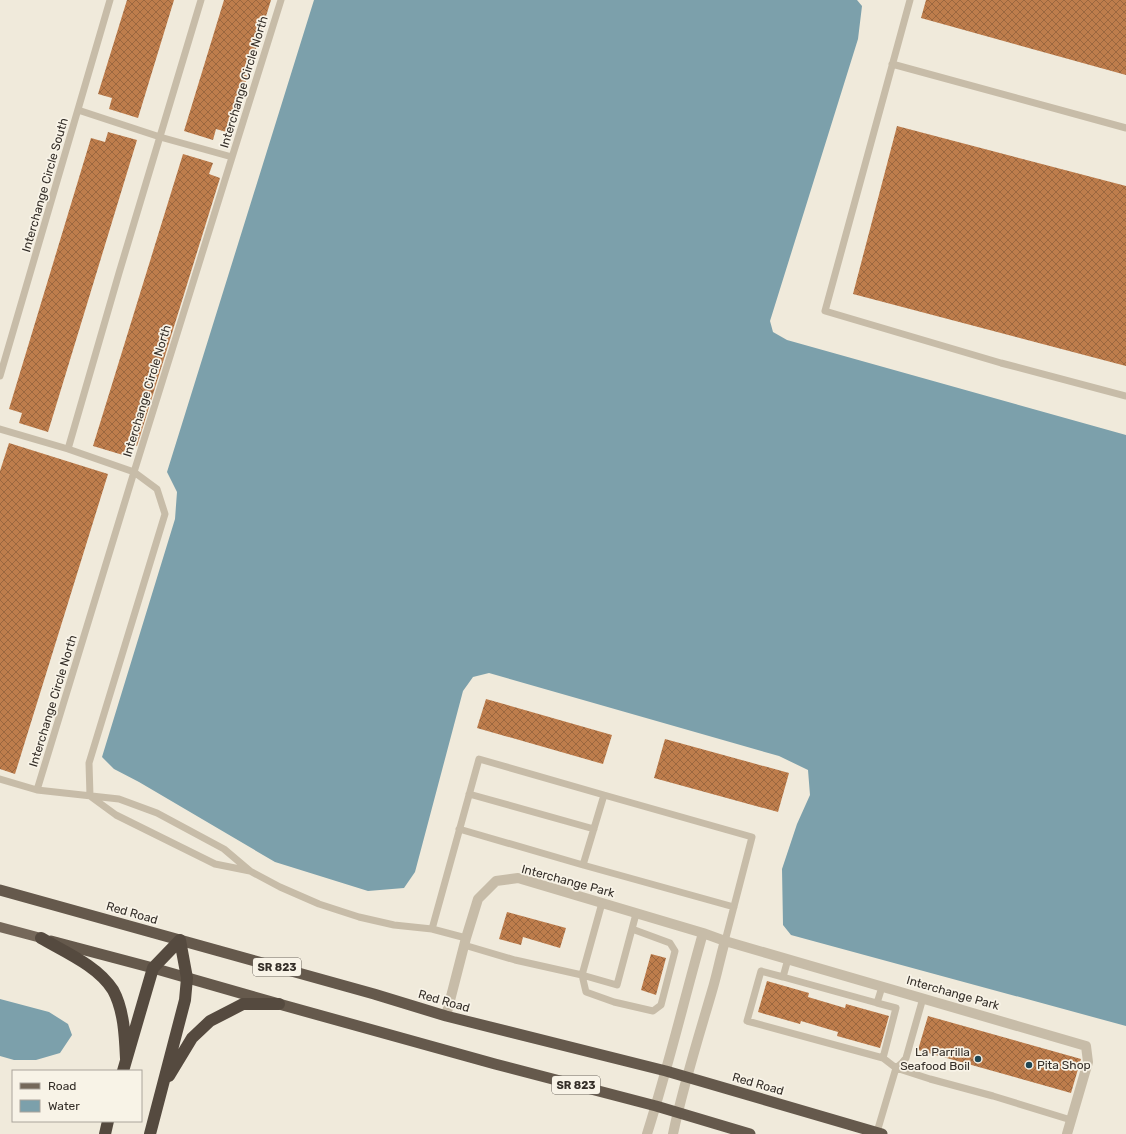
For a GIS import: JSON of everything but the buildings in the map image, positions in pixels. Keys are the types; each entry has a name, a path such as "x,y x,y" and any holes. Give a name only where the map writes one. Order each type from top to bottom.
{"highway":[{"name":"Red Road","path":"0,890 374,994 446,1016 666,1071 880,1133"},
{"path":"42,938 97,972 113,991 122,1018 126,1059"},
{"name":"SR 823","path":"42,938 495,1064 678,1112 750,1134"},
{"path":"123,1070 153,968 180,940"},
{"path":"150,1134 185,1000 187,978 180,940"},
{"path":"162,1087 192,1038 210,1021 243,1004 280,1004"},
{"path":"105,1134 108,1122"}],"main road":[{"name":"SR 823","path":"0,927 42,938"}],"street":[{"name":"Interchange Park","path":"446,1016 465,941 478,899 496,882 518,878 703,933 725,941 1086,1046 1088,1062 1068,1134"},
{"path":"647,1134 666,1071 703,933"},
{"path":"673,1134 687,1077 725,941"}],"lane":[{"name":"Interchange Circle South","path":"0,376 110,0"},
{"path":"68,449 201,0"},
{"name":"Interchange Circle North","path":"37,790 281,0"},
{"path":"910,0 824,311 1001,364 1126,396"},
{"path":"892,64 1126,128"},
{"path":"78,110 160,137 232,157"},
{"path":"0,429 68,449 134,472 158,489 165,514 90,763 90,796"},
{"path":"432,929 479,759 752,837 725,941"},
{"path":"0,779 37,790 119,799 157,813 224,849 250,871 280,888 319,904 359,917 394,926 432,929 514,960 582,975 617,985 636,914"},
{"path":"469,794 594,830"},
{"path":"583,865 604,795"},
{"path":"90,796 116,815 215,864 250,871"},
{"path":"459,829 734,907"},
{"path":"602,903 582,975 586,992 614,1002 653,1011 661,1005 675,951 670,943 632,929"},
{"path":"783,977 788,959"},
{"path":"883,1058 896,1008 761,971 747,1021 883,1058 896,1068 1072,1120"},
{"path":"878,1003 882,987"},
{"path":"880,1133 896,1068 906,1058 923,998"}],"water":[{"path":"314,0 857,0 862,6 858,39 770,321 773,332 787,340 1126,435 1126,1026 791,935 783,925 782,869 797,824 810,795 808,770 779,756 489,673 473,677 463,691 415,872 404,888 368,891 275,862 139,782 114,769 102,757 175,519 177,492 167,472"},
{"path":"0,999 49,1012 68,1024 72,1035 60,1053 36,1060 14,1060 0,1056"}],"place":[{"name":"La Parrilla Seafood Boil","path":"978,1059"},
{"name":"Pita Shop","path":"1029,1065"}]}
